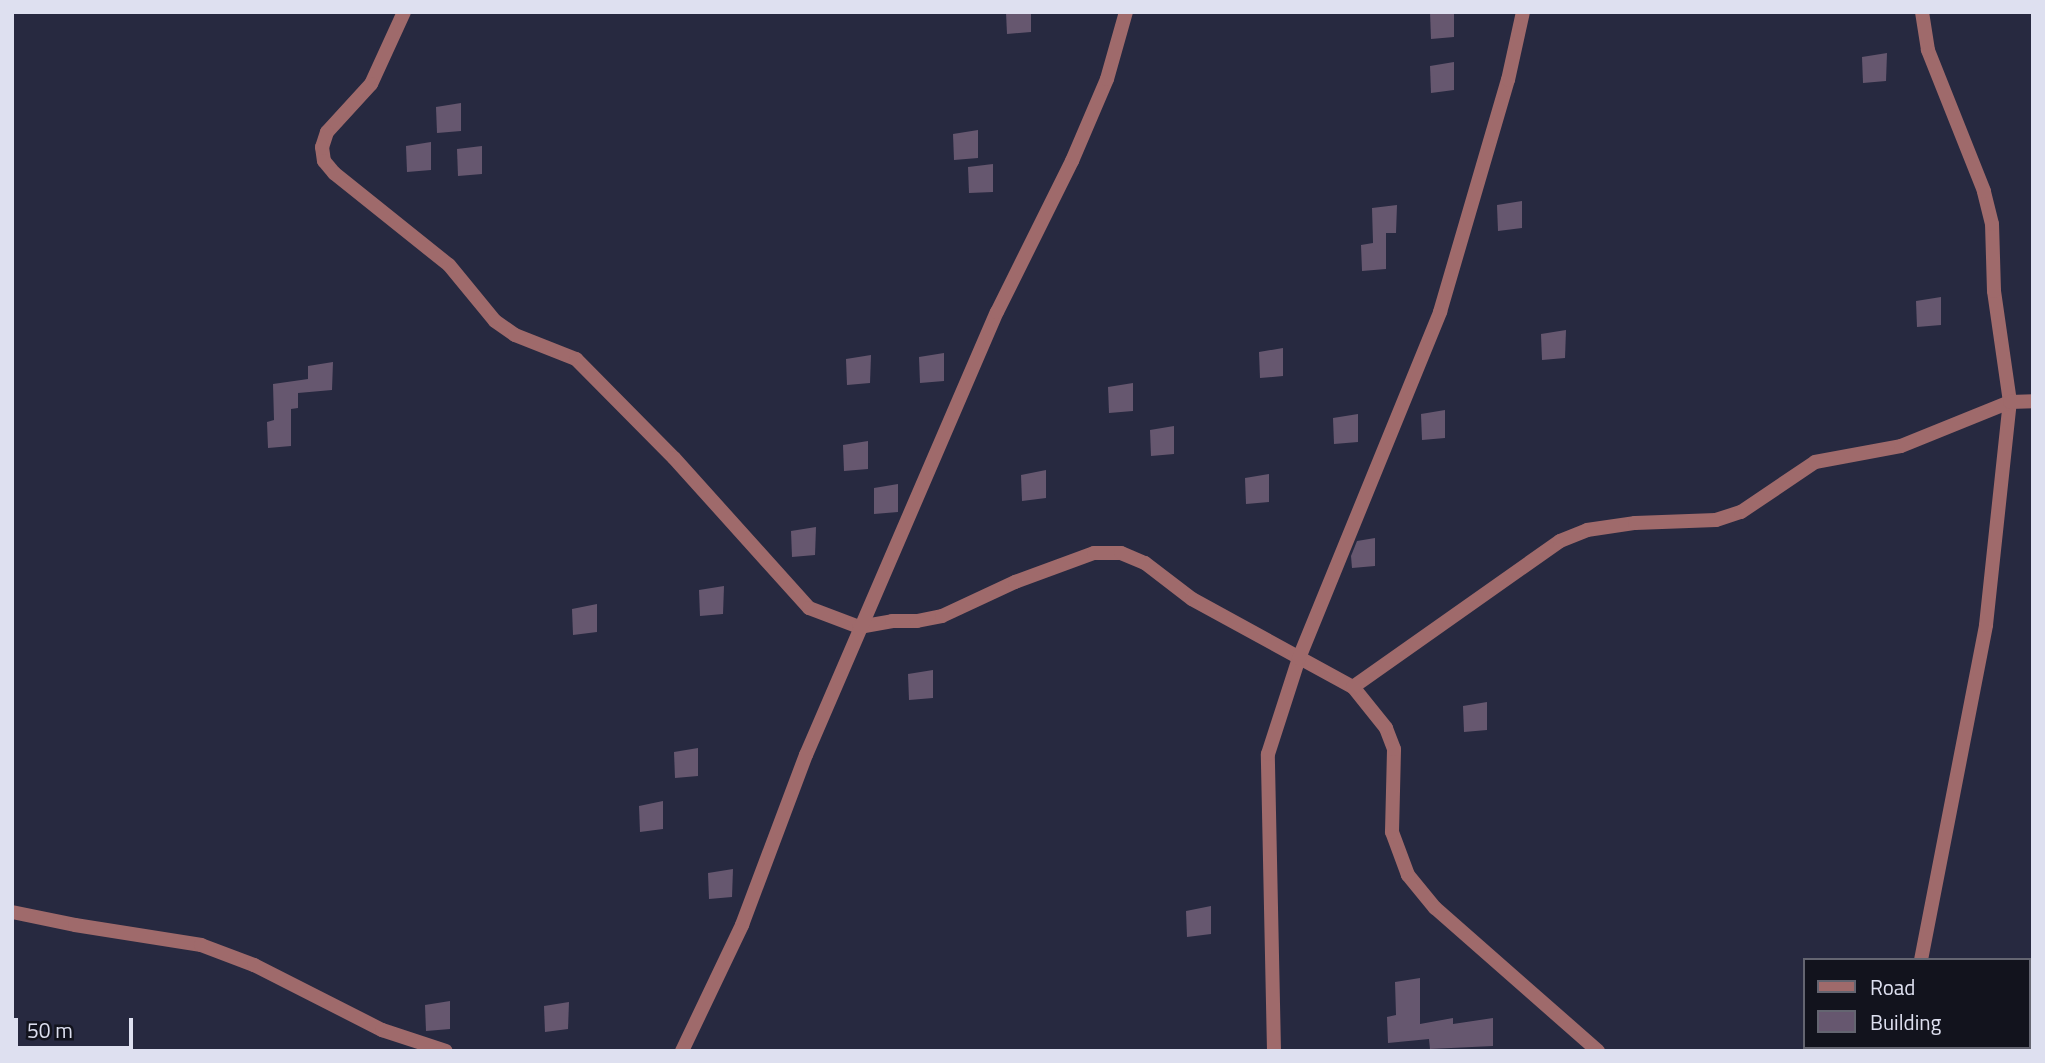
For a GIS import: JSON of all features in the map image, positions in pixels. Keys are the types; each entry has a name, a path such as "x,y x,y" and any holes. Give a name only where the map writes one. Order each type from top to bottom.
{"street":[{"path":"404,12 371,84 327,132 322,147 324,161 334,173 449,265 495,321 515,335 576,359 674,458 809,608 859,626 942,615 1015,582 1094,553 1121,553 1145,563 1192,599 1353,687 1386,728 1394,749 1392,832 1408,875 1434,908 1598,1051"},
{"path":"682,1051 742,925 806,755 859,626 997,312 1077,150 1107,79 1126,12"},
{"path":"1274,1051 1268,754 1299,657 1440,312 1508,80 1523,12"},
{"path":"1921,958 1986,625 2010,402 1994,292 1992,224 1984,191 1928,50 1922,12"},
{"path":"1353,687 1560,541 1587,530 1623,525 1716,520 1741,512 1815,463 1901,446 2010,402 2033,401"},
{"path":"12,912 96,929 201,945 254,964 382,1030 446,1051"}],"building":[{"path":"1006,12 1031,12 1031,32 1007,34"},
{"path":"1430,12 1454,12 1454,37 1431,39"},
{"path":"1887,53 1886,81 1863,83 1862,57"},
{"path":"1454,62 1454,90 1431,93 1430,66"},
{"path":"461,103 461,131 437,133 436,107"},
{"path":"978,130 978,158 954,160 953,134"},
{"path":"431,142 431,170 407,172 406,146"},
{"path":"482,146 482,174 458,176 457,149"},
{"path":"993,164 993,192 969,193 968,167"},
{"path":"1522,201 1522,228 1498,231 1497,205"},
{"path":"1397,205 1396,233 1386,233 1386,269 1362,271 1361,245 1373,243 1372,208"},
{"path":"1941,297 1941,325 1917,327 1916,301"},
{"path":"1566,330 1565,358 1542,360 1541,334"},
{"path":"1283,348 1283,376 1260,378 1259,352"},
{"path":"944,353 944,381 920,383 919,357"},
{"path":"871,355 870,383 847,385 846,359"},
{"path":"333,362 332,390 298,393 298,408 291,409 291,446 268,448 267,422 274,420 273,384 308,379 308,366"},
{"path":"1133,383 1133,411 1109,413 1108,387"},
{"path":"1445,410 1445,438 1422,440 1421,414"},
{"path":"1358,414 1358,442 1334,444 1333,418"},
{"path":"1174,426 1174,454 1151,456 1150,430"},
{"path":"868,441 868,469 844,471 843,445"},
{"path":"1046,470 1046,498 1022,501 1021,475"},
{"path":"1269,474 1269,502 1246,504 1245,478"},
{"path":"898,484 898,512 874,514 874,488"},
{"path":"816,527 815,555 792,557 791,531"},
{"path":"1375,538 1375,566 1352,568 1351,556 1357,541"},
{"path":"724,586 723,614 700,616 699,590"},
{"path":"597,604 597,632 573,635 572,609"},
{"path":"933,670 933,698 909,700 908,674"},
{"path":"1487,702 1487,730 1464,732 1463,706"},
{"path":"698,748 698,776 675,778 674,752"},
{"path":"663,801 663,829 640,832 639,806"},
{"path":"733,869 732,897 709,899 708,873"},
{"path":"1211,906 1211,934 1187,937 1186,911"},
{"path":"1420,978 1420,1024 1453,1018 1453,1024 1493,1018 1493,1046 1430,1049 1429,1039 1388,1043 1387,1017 1396,1015 1395,982"},
{"path":"450,1001 450,1029 426,1031 425,1005"},
{"path":"569,1002 568,1029 545,1032 544,1006"}]}
